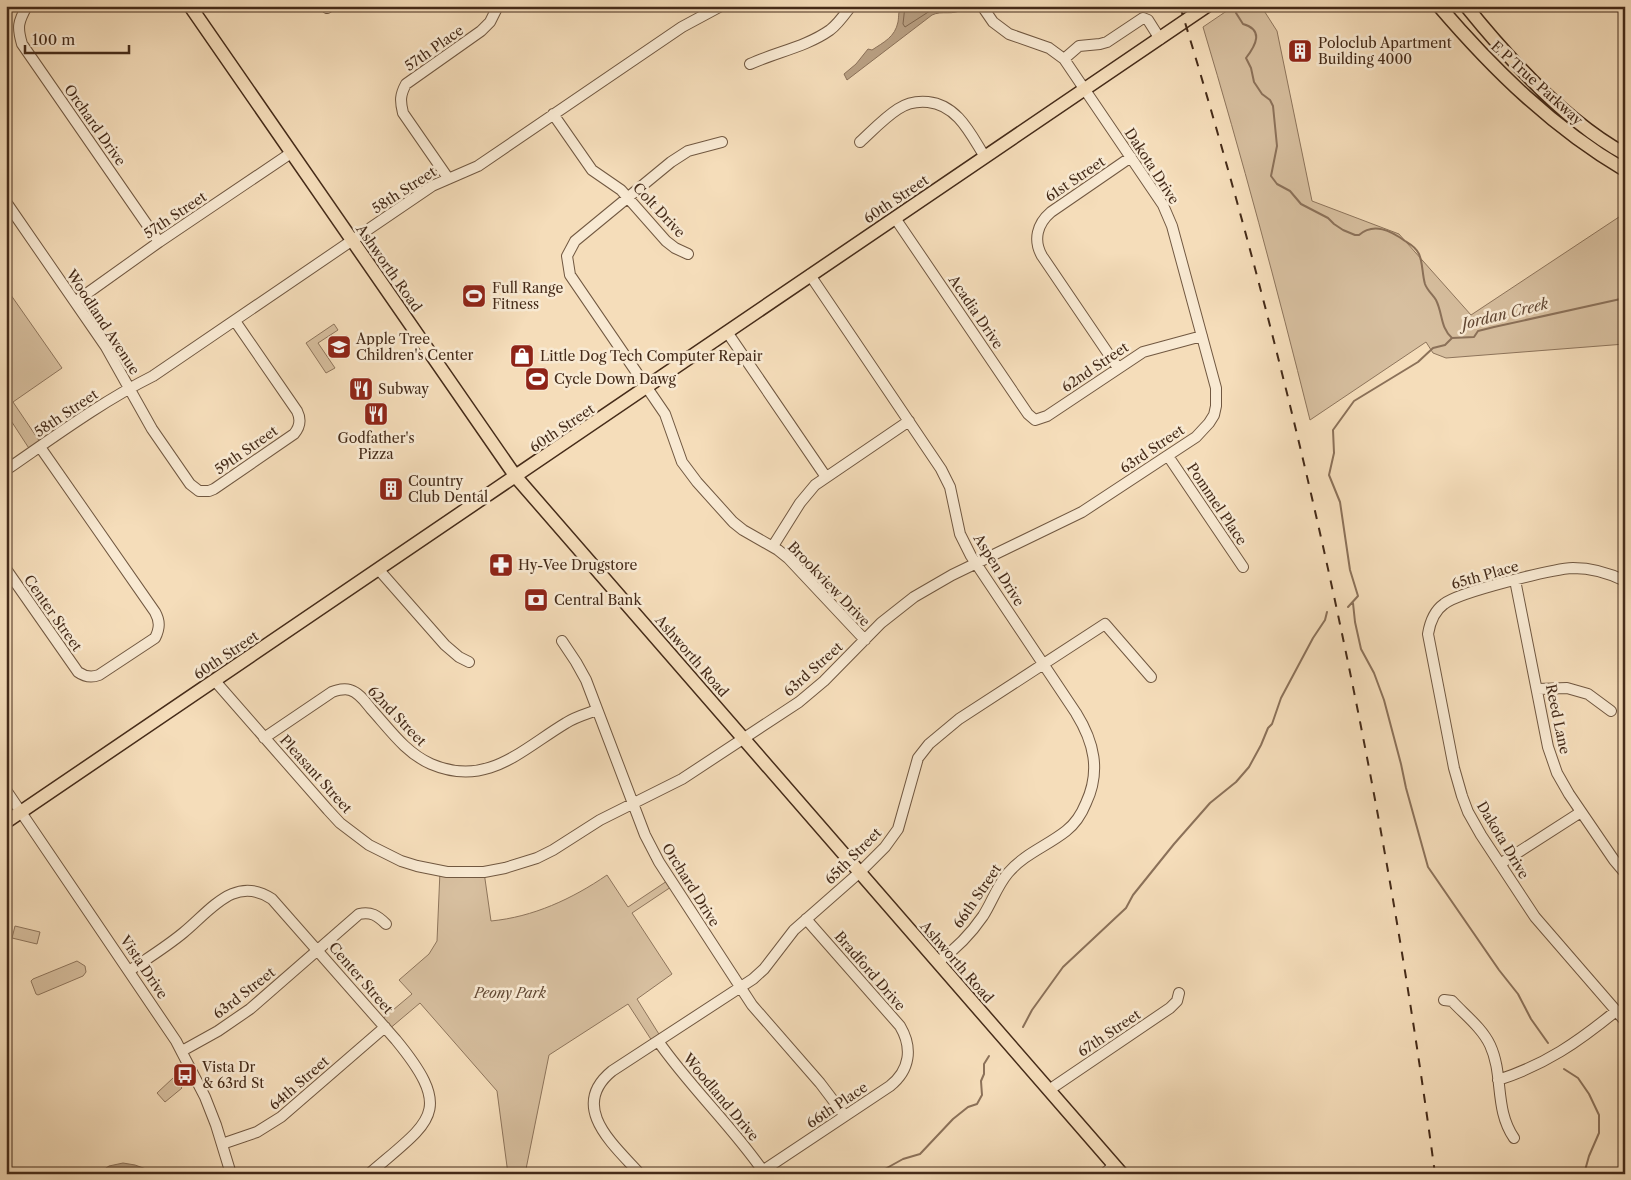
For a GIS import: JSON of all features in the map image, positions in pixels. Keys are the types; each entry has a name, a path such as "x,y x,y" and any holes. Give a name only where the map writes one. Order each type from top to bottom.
{"main road":[{"name":"Ashworth Road","path":"190,6 516,477 1049,1090 1113,1171"},
{"name":"60th Street","path":"6,822 1207,6"},
{"name":"E P True Parkway","path":"1439,6 1475,46 1548,115 1587,147 1625,170"},
{"name":"E P True Parkway","path":"1466,6 1510,57 1561,107 1625,154"}],"street":[{"name":"Orchard Drive","path":"27,6 19,20 18,30 22,44 160,242"},
{"name":"57th Place","path":"448,178 403,113 400,102 404,88 406,84 481,31 490,22 498,6"},
{"name":"58th Street","path":"6,470 94,410 129,388 153,376 432,186 478,166 682,27 721,6"},
{"path":"750,64 765,57 801,46 831,30 851,6"},
{"name":"Dakota Drive","path":"982,6 993,22 1009,34 1049,48 1064,59 1169,215 1217,396 1214,415 1208,425"},
{"path":"1064,59 1078,46 1107,42 1143,18 1148,20 1160,39"},
{"path":"860,142 899,108 917,102 925,102 943,106 957,116 985,157"},
{"name":"Colt Drive","path":"553,114 592,170 622,190 666,241 688,254"},
{"path":"629,197 671,162 688,151 722,142"},
{"name":"57th Street","path":"75,302 292,153"},
{"name":"61st Street","path":"1118,368 1042,256 1037,238 1040,224 1045,217 1131,158"},
{"name":"Brookview Drive","path":"629,197 575,241 567,256 570,275 665,414 682,462 697,482 733,522 743,530 773,546 788,558 864,640"},
{"name":"Woodland Avenue","path":"6,202 106,347 152,429 190,484"},
{"name":"Acadia Drive","path":"895,218 1028,414 1035,420"},
{"name":"Aspen Drive","path":"810,275 944,475 950,487 960,534 976,563 1086,729 1092,751"},
{"name":"59th Street","path":"190,484 199,491 209,491 296,431 300,421 297,411 235,321"},
{"path":"727,332 826,477"},
{"name":"62nd Street","path":"1035,420 1047,416 1143,352 1202,336"},
{"path":"773,546 806,495 826,477 909,421"},
{"name":"63rd Street","path":"413,865 433,870 464,873 488,871 521,864 553,850 600,820 682,779 813,691 864,640 914,597 946,578 1082,512 1196,437 1208,425"},
{"name":"Center Street","path":"6,569 78,672 88,677 99,675 155,638 159,625 155,612 40,447"},
{"name":"Pommel Place","path":"1168,456 1243,567"},
{"name":"65th Place","path":"1437,611 1443,604 1458,596 1544,572 1572,568 1587,569 1625,581"},
{"path":"379,570 445,645 459,657 469,662"},
{"name":"Reed Lane","path":"1516,580 1551,756 1557,772 1581,812 1625,873"},
{"name":"Dakota Drive","path":"1437,611 1430,625 1429,642 1456,779 1468,812 1535,917 1625,1021"},
{"name":"65th Street","path":"640,1174 597,1122 594,1098 601,1082 612,1071 741,988 764,969 794,930 860,872 885,847 898,830 918,758 929,744 959,719 1105,624 1151,677"},
{"name":"Orchard Drive","path":"562,641 581,670 651,849 752,1005 820,1083 845,1116"},
{"name":"Pleasant Street","path":"214,681 340,823 369,845 385,854 413,865"},
{"path":"1538,689 1567,688 1588,694 1611,711"},
{"name":"62nd Street","path":"264,738 332,692 344,689 361,697 400,742 421,759 441,768 479,770 504,763 567,722 597,710"},
{"name":"66th Street","path":"938,962 969,935 984,915 1002,879 1013,867 1026,856 1068,830 1083,811 1091,793 1094,779 1092,751"},
{"name":"Vista Drive","path":"6,790 130,971 182,1051 205,1097 231,1174"},
{"path":"1500,864 1581,812"},
{"name":"Center Street","path":"130,971 181,934 220,900 232,893 249,890 264,894 278,904 408,1054 428,1085 431,1102 427,1119 417,1132 370,1174"},
{"name":"63rd Street","path":"182,1051 235,1020 359,914 371,913 386,924"},
{"name":"Bradford Drive","path":"806,919 900,1026 908,1043"},
{"name":"67th Street","path":"1049,1090 1170,1008 1176,1001 1179,993"},
{"path":"1444,1000 1452,1001 1485,1036 1493,1054 1503,1114 1514,1138"},
{"path":"1498,1080 1523,1071 1565,1050 1616,1011"},
{"name":"64th Street","path":"222,1144 258,1132 281,1117 385,1027"},
{"name":"Woodland Drive","path":"658,1041 671,1060 738,1138 761,1172"},
{"name":"66th Place","path":"761,1172 897,1080 906,1066 908,1043"}],"green space":[{"path":"1234,6 1261,6 1277,31 1312,201 1399,234 1471,315 1625,213 1625,344 1446,358 1433,353 1426,342 1310,420 1259,223 1203,27"},
{"path":"6,288 62,368 13,402 42,445 32,453 6,413"},
{"path":"334,324 338,330 318,343 335,368 326,373 306,343"},
{"name":"Peony Park","path":"440,871 484,872 491,921 522,916 552,906 580,892 607,875 628,907 670,879 674,885 632,913 672,974 637,999 662,1039 654,1044 628,1004 549,1055 525,1174 508,1174 497,1091 420,1003 388,1030 380,1021 412,994 399,980 429,954 437,941"},
{"path":"15,926 40,932 37,944 12,938"},
{"path":"77,961 85,966 86,972 83,976 38,995 36,994 31,981 33,979"},
{"path":"173,1078 182,1088 165,1102 157,1093"}],"water":[{"path":"901,6 962,6 963,9 932,15 847,80 844,74 856,64 868,49 872,50 892,35 897,27"},
{"path":"123,1163 135,1165 160,1174 97,1174 109,1166"}],"waterway":[{"name":"Jordan Creek","path":"1236,13 1243,24 1254,30 1256,34 1253,48 1246,58 1251,68 1254,82 1273,106 1277,146 1271,176 1277,184 1290,191 1301,204 1328,218 1343,230 1359,235 1371,229 1382,229 1394,234 1415,248 1420,257 1425,284 1436,300 1445,329 1452,338 1474,337 1478,331 1625,298"},
{"path":"1348,607 1358,596 1350,570 1340,502 1329,475 1334,453 1333,430 1354,401 1418,362 1433,348 1445,345 1452,338"},
{"path":"1353,603 1361,649 1374,673 1384,700 1428,867 1499,970 1518,994 1531,1019 1548,1043"},
{"path":"1023,1027 1032,1010 1063,967 1126,908 1133,895 1174,844 1210,803 1236,782 1249,767 1268,728 1272,724 1281,698 1313,638 1325,620 1327,612"},
{"path":"876,1174 903,1159 920,1154 953,1119 968,1107 977,1104 982,1095 981,1081 984,1074 984,1064 989,1056"},
{"path":"1564,1069 1578,1078 1589,1094 1599,1115 1599,1133 1584,1174"}],"railway":[{"path":"1180,6 1262,294 1298,439 1331,585 1362,731 1389,878 1414,1026 1435,1174"}],"place":[{"name":"Poloclub Apartment Building 4000","path":"1300,51"},
{"name":"Full Range Fitness","path":"474,296"},
{"name":"Apple Tree Children's Center","path":"339,347"},
{"name":"Little Dog Tech Computer Repair","path":"522,356"},
{"name":"Cycle Down Dawg","path":"537,379"},
{"name":"Subway","path":"361,389"},
{"name":"Godfather's Pizza","path":"376,414"},
{"name":"Country Club Dental","path":"391,489"},
{"name":"Hy-Vee Drugstore","path":"501,565"},
{"name":"Central Bank","path":"536,600"},
{"name":"Vista Dr & 63rd St","path":"185,1075"}]}
